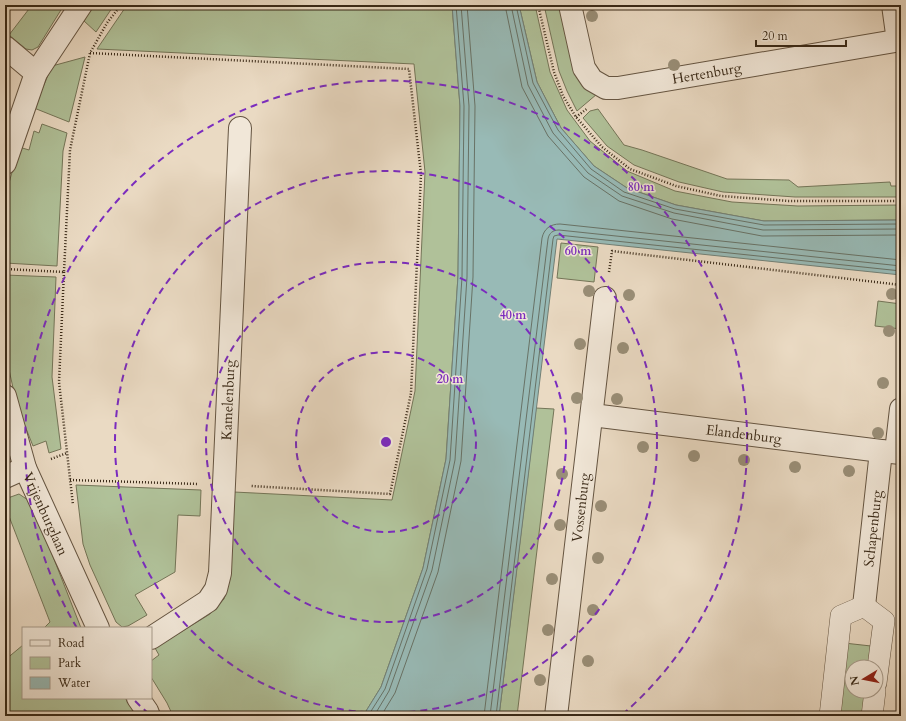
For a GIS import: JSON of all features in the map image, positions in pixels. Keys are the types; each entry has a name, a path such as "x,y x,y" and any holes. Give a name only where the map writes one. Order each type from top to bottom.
{"street":[{"path":"5,163 36,73 81,5"},
{"name":"Hertenburg","path":"570,5 584,68 592,80 606,88 618,88 899,41"},
{"path":"893,5 899,41"},
{"path":"5,47 36,73"},
{"name":"Kamelenburg","path":"152,637 208,601 216,589 220,573 240,128"},
{"name":"Vossenburg","path":"556,716 605,298"},
{"name":"Vrijenburglaan","path":"5,396 26,468 98,627"},
{"path":"893,452 901,409"},
{"name":"Elandenburg","path":"592,415 893,452"},
{"name":"Schapenburg","path":"864,606 893,452"},
{"path":"5,477 26,468"},
{"path":"830,716 841,616 864,606 884,620 879,659"},
{"path":"139,699 149,716"},
{"path":"872,716 874,699"}],"path":[{"path":"74,511 59,382 70,150 90,52 107,23 121,5"},
{"path":"538,5 554,72 563,96 576,117 602,147 630,169 676,186 721,196 789,201 901,201"},
{"path":"70,480 224,485 390,494 411,393 421,190 421,174 409,69 90,52"},
{"path":"576,117 587,109"},
{"path":"612,251 901,285"},
{"path":"5,269 64,272"}],"green space":[{"path":"32,5 64,5 38,47 32,50 26,49 9,35"},
{"path":"93,5 114,5 96,32 84,21"},
{"path":"127,5 452,5 460,106 458,276 446,459 423,568 381,687 363,716 173,716 152,679 152,660 159,655 155,648 210,614 224,599 230,579 234,492 392,500 415,391 425,172 414,64 97,49"},
{"path":"519,5 535,5 550,72 567,110 590,141 627,171 675,191 732,202 798,206 901,205 901,220 764,221 676,205 627,188 594,166 561,128 537,82"},
{"path":"544,5 562,5 597,94 577,111 559,71"},
{"path":"85,57 69,122 34,108 52,66"},
{"path":"598,109 624,145 727,179 789,180 798,187 890,182 891,186 901,186 901,197 795,197 723,192 679,182 634,165 607,146 583,118 590,111"},
{"path":"42,124 67,133 63,151 57,266 5,263 5,206 9,183 19,147 29,150 34,131 39,133"},
{"path":"561,243 598,247 594,282 557,278"},
{"path":"5,275 56,277 52,377 61,449 49,453 46,441 33,446 17,406 5,349"},
{"path":"878,301 901,304 901,329 875,326"},
{"path":"536,408 554,409 517,716 499,716"},
{"path":"76,485 201,490 200,516 178,515 175,572 135,595 147,615 128,626 122,627 116,622 90,565 83,544"},
{"path":"19,494 28,500 52,554 81,627 45,627 50,622 5,506 5,499"},
{"path":"844,643 871,646 869,659 844,659 844,699 865,699 863,716 836,716"},
{"path":"22,646 22,699 126,699 137,716 5,716 5,660"}],"water":[{"path":"452,5 519,5 537,82 561,128 594,166 627,188 676,205 764,221 901,220 901,275 557,239 499,716 363,716 381,687 423,568 446,459 458,276 460,106"}]}
